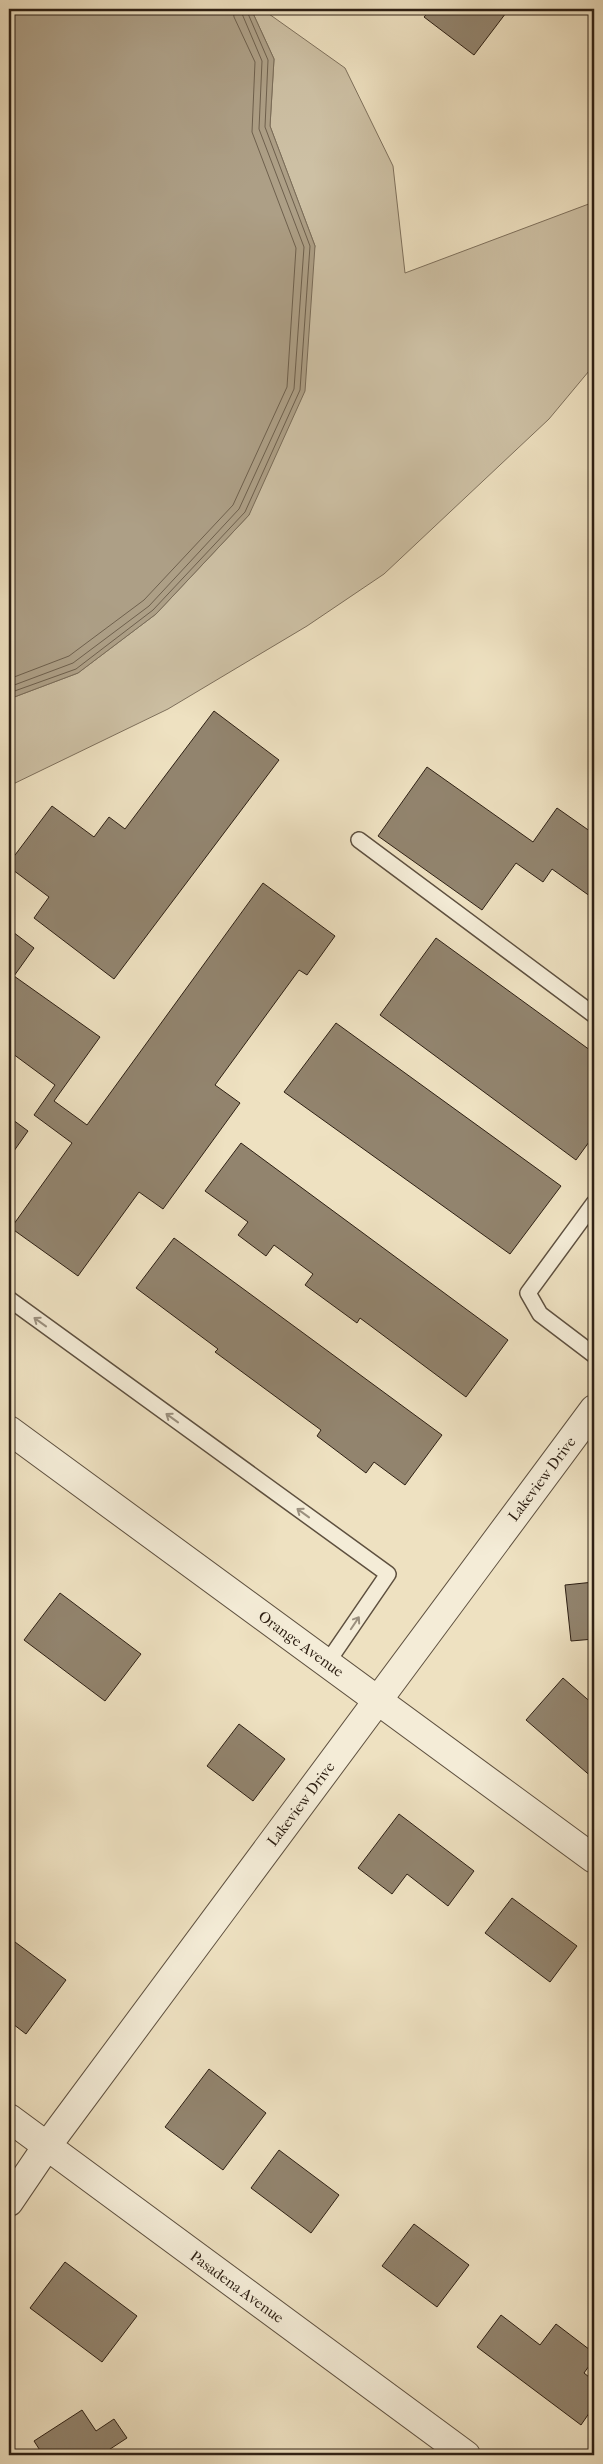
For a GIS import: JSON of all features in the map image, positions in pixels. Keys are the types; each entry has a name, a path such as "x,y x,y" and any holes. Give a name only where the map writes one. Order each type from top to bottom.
{"street":[{"name":"Lakeview Drive","path":"9,2202 47,2146 594,1409"},
{"name":"Orange Avenue","path":"9,1430 594,1858"},
{"name":"Pasadena Avenue","path":"9,2118 466,2455"}],"lane":[{"path":"359,840 594,1015"},
{"path":"594,1202 528,1293 540,1314 594,1355"},
{"path":"9,1299 388,1574 327,1663"}],"shaded area":[{"path":"251,9 262,9 345,68 393,166 405,273 594,202 594,365 549,419 384,574 307,626 168,709 9,786 9,699 78,673 156,614 249,515 315,246 270,126 274,59"}],"water":[{"path":"9,9 251,9 274,59 270,126 315,246 305,391 249,515 156,614 78,673 9,699"}],"building":[{"path":"431,9 509,9 474,55 424,17"},
{"path":"214,711 279,760 114,979 34,918 49,897 9,867 9,863 52,806 94,837 109,817 125,829"},
{"path":"427,767 533,842 557,808 594,834 594,899 552,869 543,882 516,863 482,910 378,836"},
{"path":"263,883 335,936 307,975 299,970 215,1085 240,1103 163,1209 139,1192 78,1276 11,1228 72,1143 34,1115 55,1085 9,1051 9,929 34,948 14,976 100,1037 54,1101 87,1125"},
{"path":"436,938 594,1053 594,1135 576,1160 380,1015"},
{"path":"336,1023 561,1186 510,1254 284,1092"},
{"path":"9,1117 28,1131 9,1158"},
{"path":"241,1143 508,1340 466,1397 360,1318 357,1323 305,1285 313,1274 274,1245 266,1256 238,1235 248,1222 205,1191"},
{"path":"174,1238 442,1435 405,1485 374,1462 366,1473 317,1436 321,1430 215,1352 218,1349 136,1288"},
{"path":"594,1582 594,1639 571,1641 565,1585"},
{"path":"60,1593 141,1654 105,1701 24,1640"},
{"path":"563,1678 594,1705 594,1779 526,1720"},
{"path":"239,1724 285,1759 253,1801 207,1766"},
{"path":"399,1814 474,1871 448,1906 407,1874 392,1894 358,1868"},
{"path":"512,1898 577,1946 550,1982 485,1933"},
{"path":"15,1942 66,1980 26,2034 9,2021 9,1949"},
{"path":"209,2069 266,2113 223,2170 165,2127"},
{"path":"279,2150 339,2195 311,2233 251,2188"},
{"path":"414,2224 469,2265 437,2307 382,2266"},
{"path":"65,2262 137,2316 102,2362 30,2308"},
{"path":"501,2315 540,2345 556,2324 594,2353 594,2359 584,2373 594,2381 594,2406 581,2425 477,2347"},
{"path":"82,2410 96,2431 114,2419 127,2438 101,2455 43,2455 34,2441"}]}
